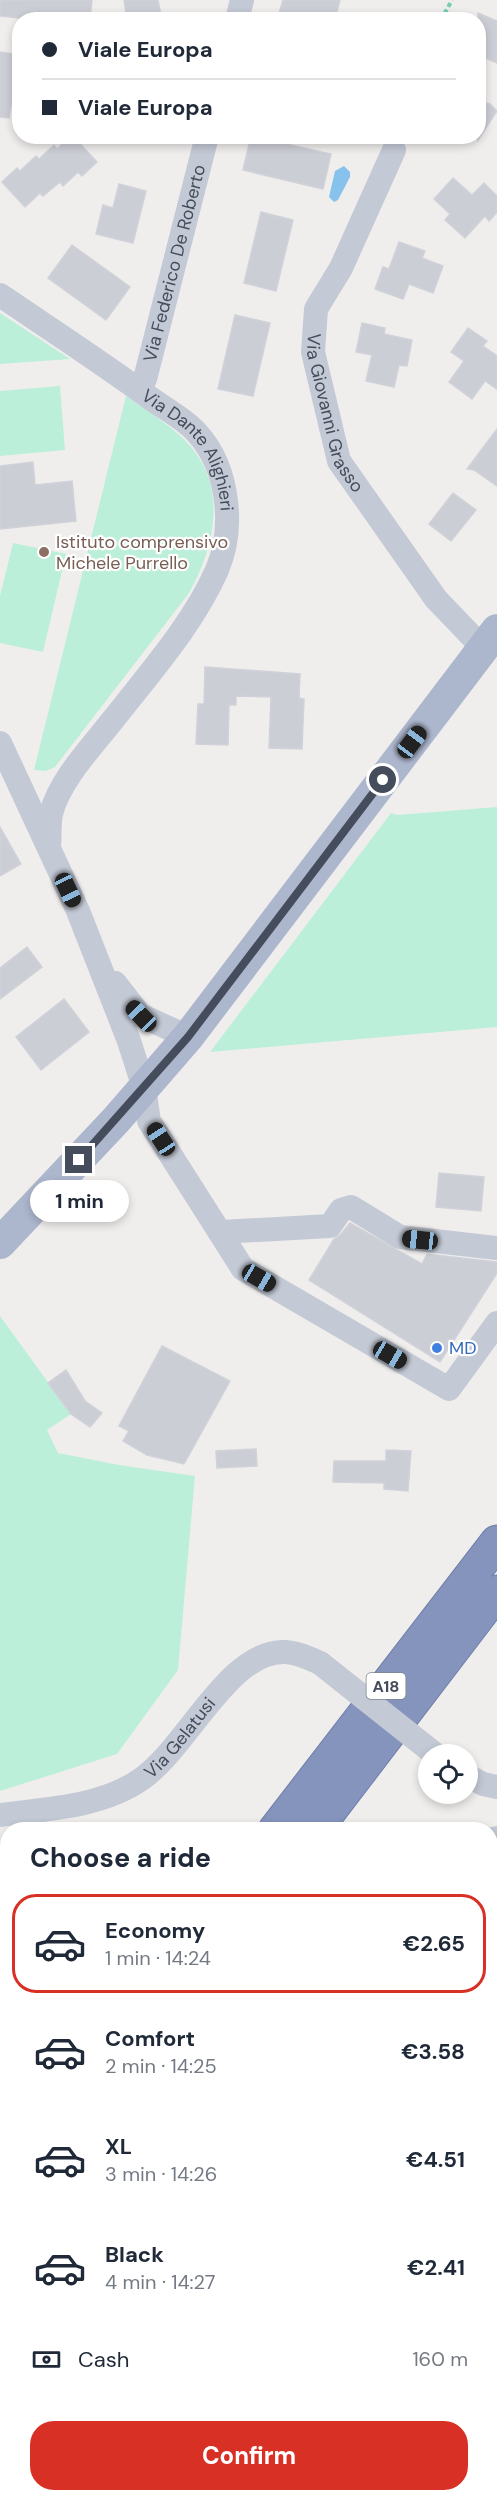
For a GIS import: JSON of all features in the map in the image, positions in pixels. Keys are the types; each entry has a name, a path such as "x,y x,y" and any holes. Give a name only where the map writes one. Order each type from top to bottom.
{"highway":[{"name":"A18","path":"281,1822 497,1542"},
{"path":"300,1822 497,1566"},
{"name":"A18","path":"321,1822 497,1593"}],"main road":[{"path":"0,1242 144,1089 188,1037 490,639"}],"street":[{"name":"Via Federico De Roberto","path":"139,390 145,379 205,144"},
{"name":"Via Giovanni Grasso","path":"394,150 341,268 316,309 314,351 339,461 436,599 490,639"},
{"name":"Via Dante Alighieri","path":"0,295 139,390 197,433 218,469 225,495 227,517 224,548 218,568 205,595 56,798 51,815 49,848"},
{"path":"0,743 78,911 129,1041 144,1089 149,1121 243,1269 449,1389 497,1323"},
{"path":"20,785 50,786 65,779 75,770"},
{"path":"92,949 129,1004 141,1016 188,1037"},
{"path":"221,1232 330,1226 340,1210 351,1207 400,1238 497,1248"},
{"name":"Via Gelatusi","path":"0,1815 98,1800 119,1793 141,1780 162,1763 231,1677 246,1664 264,1655 284,1652 300,1654 320,1664 422,1744"},
{"path":"478,1780 497,1787"}],"green space":[{"path":"0,313 70,359 0,364"},
{"path":"60,386 65,450 0,456 0,391"},
{"path":"126,396 177,433 203,464 210,482 213,500 210,539 198,576 189,593 55,767 46,771 34,770"},
{"path":"13,543 66,554 43,652 0,643 0,596"},
{"path":"497,807 497,1027 210,1052 391,813 397,815"},
{"path":"0,1316 71,1414 47,1430 58,1453 195,1476 178,1670 117,1754 0,1791"}],"water":[{"path":"344,166 350,172 350,177 338,200 334,202 329,197 335,171"}],"building":[{"path":"0,0 92,0 91,12 12,12 12,17 0,16"},
{"path":"124,0 158,0 160,12 126,12"},
{"path":"283,0 340,0 337,12 279,12"},
{"path":"486,16 497,21 497,63 486,58"},
{"path":"0,52 12,54 12,100 9,118 0,117"},
{"path":"486,103 497,111 486,128"},
{"path":"62,144 80,144 97,162 82,176 78,172 63,186 60,182 43,196 40,193 25,207 2,182 17,168 20,171 36,156 39,159 54,145 57,149"},
{"path":"249,144 287,144 331,154 323,189 243,170"},
{"path":"453,178 472,195 484,183 497,196 497,212 489,221 485,216 465,238 445,220 450,214 434,199"},
{"path":"119,184 146,191 133,243 96,234 103,205 113,208"},
{"path":"261,212 293,220 276,291 244,283"},
{"path":"399,242 425,251 422,258 443,266 433,293 409,284 403,299 375,289 383,267 389,269"},
{"path":"72,245 130,287 106,320 48,278"},
{"path":"235,315 270,323 253,396 218,389"},
{"path":"362,323 385,328 384,334 412,340 407,366 399,365 394,387 366,381 372,355 356,352"},
{"path":"468,328 487,341 483,346 497,356 497,389 485,381 472,399 449,382 464,361 451,352"},
{"path":"497,429 497,486 474,470 467,469"},
{"path":"33,462 35,485 72,481 76,521 0,529 0,466"},
{"path":"453,493 476,510 451,541 429,524"},
{"path":"205,667 300,674 299,698 304,699 302,749 269,748 271,697 236,696 236,705 229,705 228,745 196,744 198,704 204,704"},
{"path":"0,827 21,864 0,876"},
{"path":"27,947 42,967 0,999 0,968"},
{"path":"64,999 89,1032 41,1070 16,1037"},
{"path":"439,1173 484,1177 481,1211 436,1207"},
{"path":"350,1223 422,1264 427,1254 497,1262 497,1273 440,1362 309,1280 334,1239"},
{"path":"162,1346 230,1381 184,1464 147,1455 123,1441 129,1431 119,1426"},
{"path":"66,1370 85,1401 102,1413 90,1427 71,1414 48,1383"},
{"path":"256,1449 257,1466 217,1468 216,1451"},
{"path":"386,1450 411,1451 408,1491 384,1489 384,1483 333,1482 334,1461 386,1461"}],"place":[{"name":"Istituto comprensivo Michele Purrello","path":"44,552"},
{"name":"MD","path":"437,1348"}],"route":[{"path":"79,1160 188,1037 383,780"}]}
